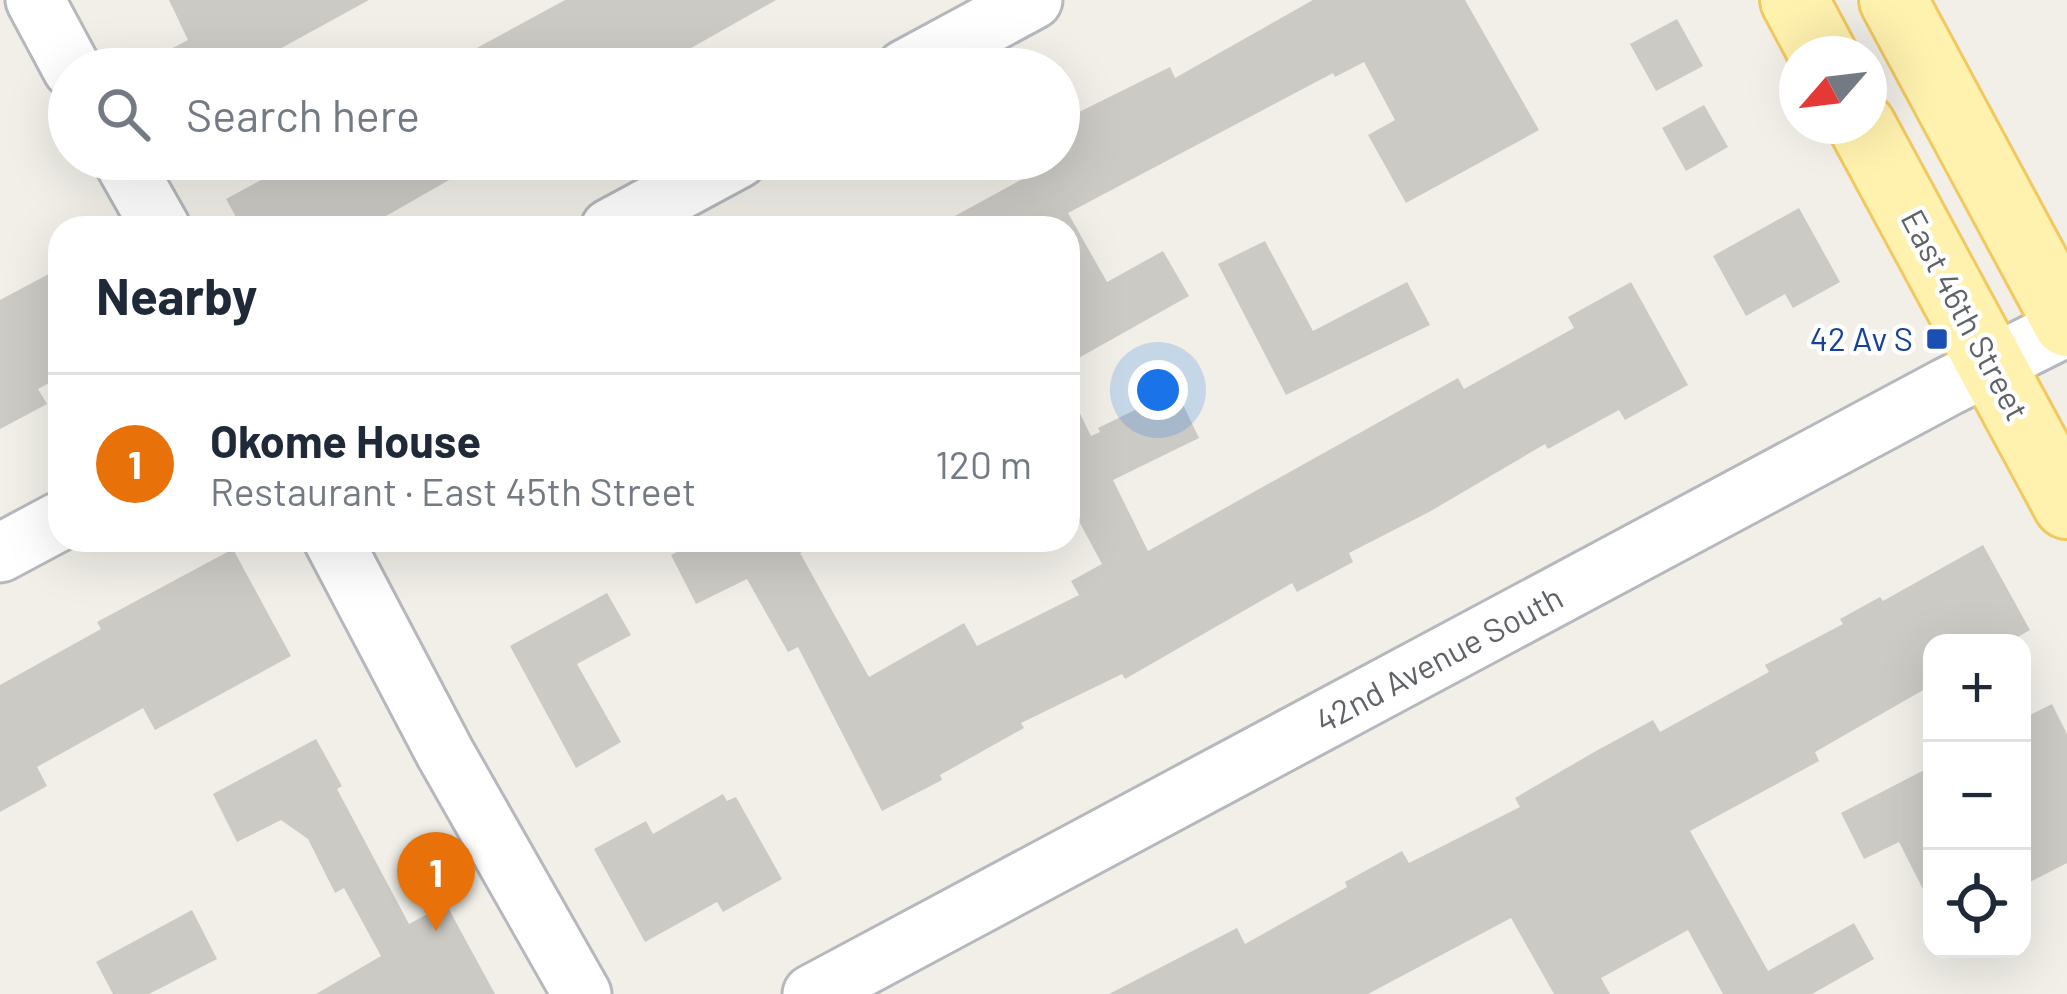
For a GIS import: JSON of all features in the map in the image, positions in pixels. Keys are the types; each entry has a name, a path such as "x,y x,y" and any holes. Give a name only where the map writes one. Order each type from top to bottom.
{"main road":[{"path":"1794,0 1813,36"},
{"path":"1893,0 2067,325"},
{"name":"East 46th Street","path":"1872,144 2067,505"}],"street":[{"path":"35,0 61,48"},
{"path":"944,48 1033,0"},
{"path":"134,180 154,216"},
{"path":"632,216 699,180"},
{"name":"42nd Avenue South","path":"812,994 2067,325"},
{"path":"0,553 48,527"},
{"path":"339,552 445,753 582,994"}],"building":[{"path":"169,0 369,0 281,48 173,48 188,40"},
{"path":"565,0 776,0 691,48 477,48"},
{"path":"1313,0 1465,0 1539,130 1406,203 1368,135 1395,120 1364,62 1335,77 1333,73 1070,216 955,216 1021,180 1080,180 1080,112 1170,67 1175,78"},
{"path":"1677,19 1703,66 1656,91 1630,44"},
{"path":"1704,105 1728,147 1686,171 1662,128"},
{"path":"261,180 449,180 386,216 235,216 226,199"},
{"path":"1799,208 1840,282 1793,308 1785,294 1746,316 1713,256"},
{"path":"1080,234 1107,282 1163,251 1189,296 1080,357"},
{"path":"1265,241 1313,331 1407,282 1430,325 1286,395 1218,264"},
{"path":"48,274 48,384 38,389 47,404 0,429 0,300"},
{"path":"1631,282 1688,385 1625,420 1619,410 1548,449 1545,444 1349,553 1353,562 1297,592 1292,583 1125,679 1122,674 1021,723 1024,728 940,775 942,780 882,811 798,647 788,652 747,579 696,604 671,555 802,552 869,677 964,623 977,646 1079,595 1071,581 1102,564 1080,523 1080,414 1091,436 1100,432 1098,428 1176,390 1199,438 1113,480 1148,551 1458,378 1464,389 1574,328 1568,317"},
{"path":"1983,545 2030,630 2023,634 1923,634 1923,690 1815,752 1819,761 1690,831 1768,971 1854,923 1874,959 1812,994 1723,994 1688,930 1601,978 1610,994 1554,994 1511,918 1368,994 1109,994 1237,928 1245,944 1402,851 1409,863 1520,807 1515,798 1596,751 1653,720 1660,732 1769,672 1765,665 1843,624 1840,619 1880,597 1883,601"},
{"path":"235,552 291,656 155,730 143,708 37,767 47,786 0,812 0,685 101,629 97,622"},
{"path":"607,593 631,635 577,664 621,742 576,768 510,646"},
{"path":"2052,704 2067,734 2067,863 2031,881 2031,742 2031,714"},
{"path":"316,739 342,786 337,789 409,924 446,904 495,994 316,994 381,956 344,888 335,893 308,839 281,820 237,842 213,794"},
{"path":"1923,771 1923,889 1899,842 1864,859 1841,813"},
{"path":"723,794 727,801 736,797 782,879 723,912 717,902 645,942 594,849 646,821 653,834"},
{"path":"192,910 217,959 149,994 113,994 96,962"}],"place":[{"name":"42 Av S","path":"1937,339"},
{"name":"Okome House","path":"436,931"}]}
